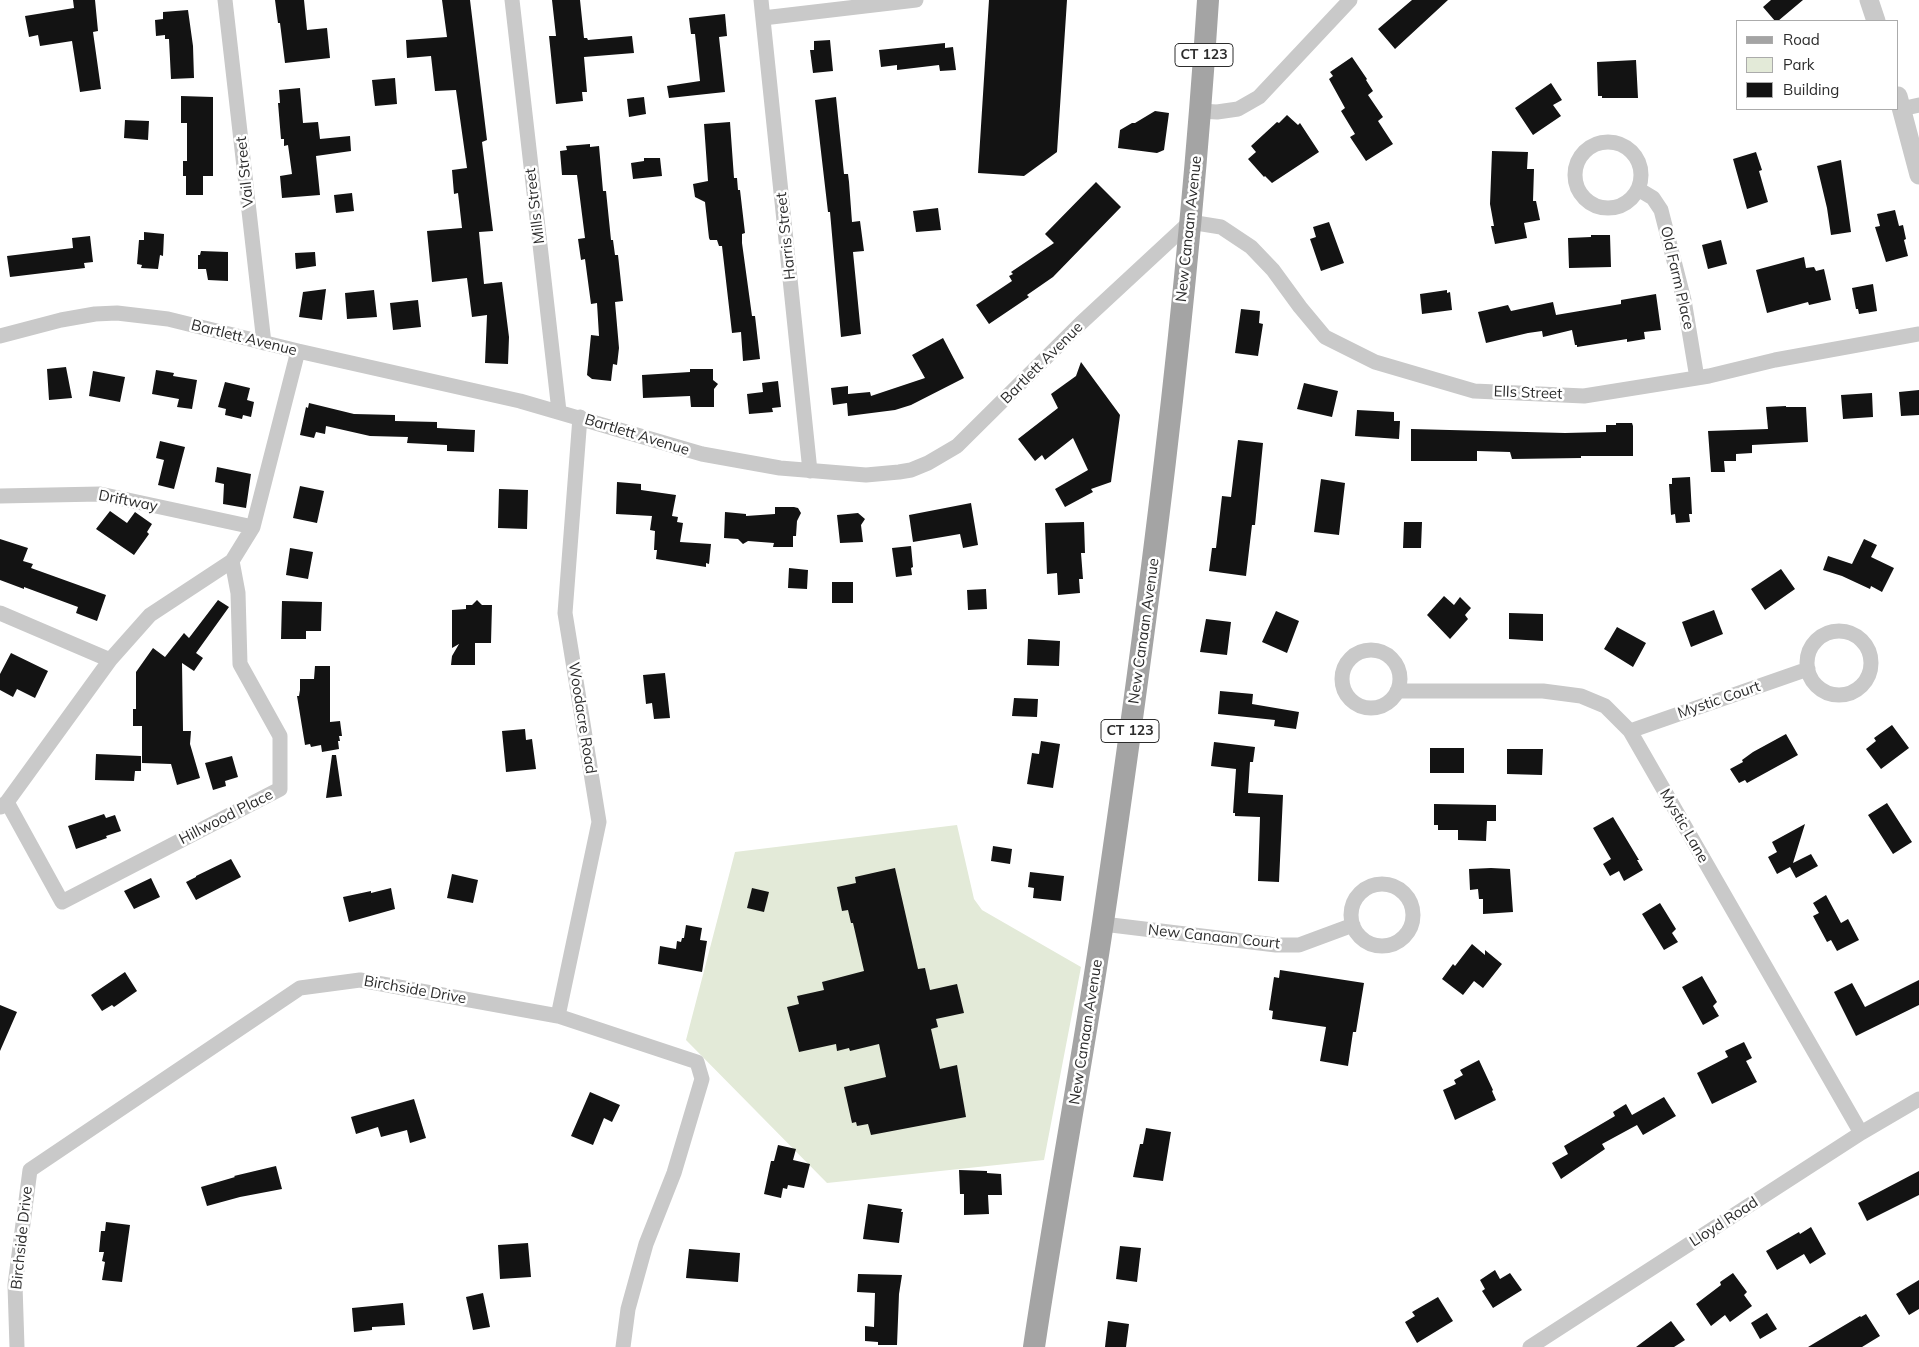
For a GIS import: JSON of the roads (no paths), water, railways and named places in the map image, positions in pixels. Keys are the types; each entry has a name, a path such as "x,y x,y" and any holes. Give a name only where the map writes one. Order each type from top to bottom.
{"main road":[{"name":"New Canaan Avenue","path":"1034,1347 1074,1112 1103,924 1157,533 1190,222 1208,0"}],"street":[{"name":"Vail Street","path":"225,0 264,343"},
{"name":"Mills Street","path":"512,0 558,411"},
{"name":"Harris Street","path":"761,0 810,471"},
{"path":"763,18 916,0"},
{"path":"1200,111 1217,112 1238,109 1259,97 1350,0"},
{"path":"1869,0 1876,20"},
{"path":"1906,103 1919,175"},
{"path":"1610,142 1622,145 1632,153 1639,164 1641,177 1638,189 1630,200 1618,206 1606,208 1593,205 1583,197 1576,186 1575,173 1578,160 1586,150 1597,143 1610,142"},
{"name":"Old Farm Place","path":"1638,189 1653,198 1661,210 1684,300 1697,378"},
{"name":"Bartlett Avenue","path":"0,336 77,317 117,313 168,319 298,351 504,397 580,417 702,454 810,471 866,475 899,472 918,468 948,452 973,431 1081,323 1190,222"},
{"name":"Ells Street","path":"1190,222 1221,227 1251,247 1273,270 1300,307 1325,336 1375,362 1474,391 1584,396 1697,378 1775,360 1919,334"},
{"name":"Hillwood Place","path":"232,561 238,593 240,664 280,736 280,789 62,902 4,805 110,660 150,615 232,561 253,527 298,351"},
{"name":"Woodacre Road","path":"558,1016 599,822 565,613 580,417"},
{"name":"Driftway","path":"0,496 100,494 253,527"},
{"path":"0,613 110,660"},
{"path":"1835,631 1845,631 1855,635 1864,642 1869,651 1871,661 1870,672 1865,681 1858,689 1843,694 1828,692 1819,687 1812,679 1808,669 1810,648 1816,640 1825,634 1835,631"},
{"name":"Mystic Court","path":"1630,731 1808,669"},
{"name":"Mystic Lane","path":"1397,691 1543,691 1582,696 1605,706 1630,731 1861,1134"},
{"path":"1384,884 1397,888 1405,894 1412,905 1413,918 1410,928 1405,936 1394,944 1384,946 1371,944 1360,937 1353,925 1351,912 1356,899 1362,892 1374,885 1384,884"},
{"name":"New Canaan Court","path":"1103,924 1276,945 1299,945 1353,925"},
{"name":"Birchside Drive","path":"17,1347 15,1285 30,1170 300,988 360,980 558,1016 696,1062 702,1079 674,1173 646,1244 628,1309 623,1347"},
{"name":"Lloyd Road","path":"1530,1347 1861,1134 1919,1100"}]}
